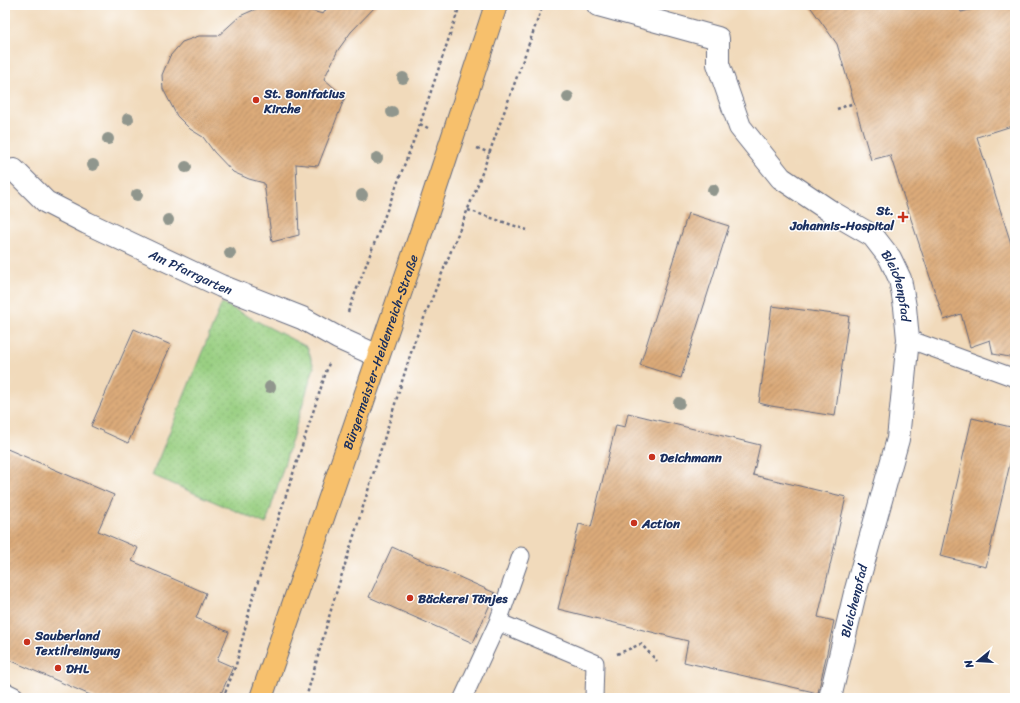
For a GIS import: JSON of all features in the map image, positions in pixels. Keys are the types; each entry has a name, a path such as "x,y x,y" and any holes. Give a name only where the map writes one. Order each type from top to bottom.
{"main road":[{"name":"Bürgermeister-Heidenreich-Straße","path":"261,698 424,224 496,5"}],"street":[{"name":"Bleichenpfad","path":"598,5 718,38 718,64 740,127 781,178 873,236 890,258 900,279 908,339 898,438 855,593 830,698"},
{"name":"Am Pfarrgarten","path":"14,170 46,202 221,286 302,318 338,338 378,356"},
{"path":"5,694 13,698"}],"lane":[{"path":"908,339 1015,378"},
{"path":"463,698 498,622 521,556"},
{"path":"498,622 595,663 594,698"}],"path":[{"path":"223,698 236,665 252,600 314,404 420,124 460,5"},
{"path":"306,698 333,603 414,343 468,210 543,5"},
{"path":"837,109 854,103"},
{"path":"468,210 527,230"},
{"path":"595,663 641,644 657,661"}],"green space":[{"path":"222,303 307,347 314,367 266,524 152,475"}],"building":[{"name":"St. Bonifatius Kirche","path":"272,5 293,6 323,14 329,5 377,5 351,32 338,50 324,79 345,97 318,166 296,164 299,235 272,242 264,183 249,179 233,172 214,152 203,137 190,129 177,116 163,89 162,75 170,56 182,42 199,36 218,36 240,16 258,8"},
{"path":"809,5 958,5 961,12 990,5 1015,5 1015,125 977,137 1015,256 1015,358 993,354 990,340 970,347 961,314 944,320 890,155 871,160 837,44"},
{"path":"688,213 729,226 681,378 640,365"},
{"path":"772,306 849,316 835,416 759,403"},
{"path":"134,329 171,345 128,443 91,426"},
{"path":"628,413 760,445 753,475 846,497 818,617 834,621 818,693 684,662 688,641 558,609 579,524 591,527 616,425 625,427"},
{"path":"972,418 1015,428 1015,442 986,567 940,556"},
{"path":"5,448 114,495 98,531 138,548 132,561 206,593 196,618 229,632 217,660 233,667 219,698 97,698 5,658"},
{"path":"392,547 495,593 473,643 369,597"}],"place":[{"name":"St. Bonifatius Kirche","path":"256,100"},
{"name":"St. Johannis-Hospital","path":"903,217"},
{"name":"Deichmann","path":"652,457"},
{"name":"Action","path":"634,523"},
{"name":"Bäckerei Tönjes","path":"410,598"},
{"name":"Sauberland Textilreinigung","path":"27,642"},
{"name":"DHL","path":"58,668"}]}
